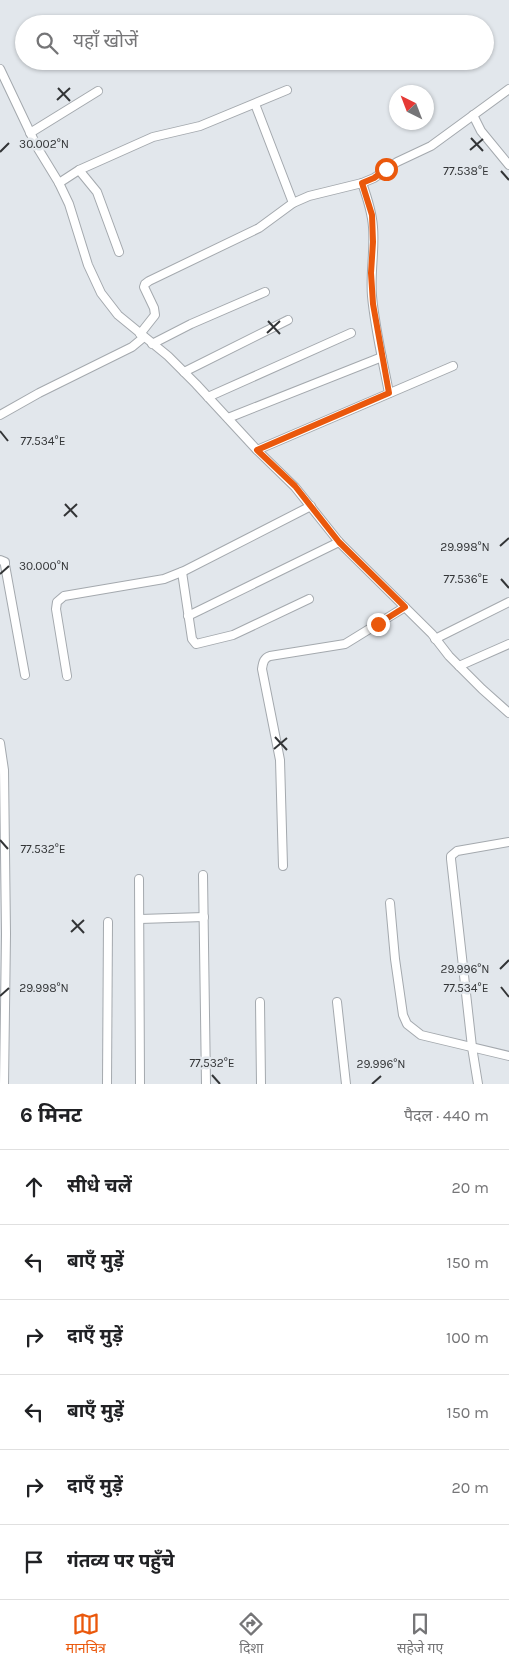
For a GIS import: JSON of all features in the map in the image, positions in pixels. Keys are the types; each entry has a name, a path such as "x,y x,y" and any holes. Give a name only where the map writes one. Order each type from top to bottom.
{"street":[{"path":"0,69 37,147 69,204 88,265 101,293 118,316 184,372 257,450 295,486 339,542 405,607 459,666 509,713"},
{"path":"0,415 39,393 132,347 142,336 155,315 154,308 144,287 145,284 259,228 293,203 309,196 362,183 374,178 407,156 431,146 509,89"},
{"path":"59,184 79,170 153,137 200,126 287,90"},
{"path":"30,133 98,91"},
{"path":"255,104 293,203"},
{"path":"473,115 482,131 509,165"},
{"path":"79,170 97,192 119,252"},
{"path":"362,183 370,205 374,228 371,273 372,294 374,315 389,393"},
{"path":"152,344 191,324 264,292"},
{"path":"184,372 288,320"},
{"path":"208,397 351,334"},
{"path":"228,418 382,357"},
{"path":"257,450 453,366"},
{"path":"67,676 56,609 56,602 59,599 64,596 164,579 182,572 311,506"},
{"path":"188,616 339,542"},
{"path":"0,560 5,565 25,676"},
{"path":"182,572 192,639 196,644 233,635 309,598"},
{"path":"435,639 509,602"},
{"path":"283,866 280,760 262,669 263,662 266,657 270,656 345,644 405,607"},
{"path":"459,666 509,644"},
{"path":"0,743 2,770 4,1084"},
{"path":"478,1084 472,1047 451,859 457,851 509,842"},
{"path":"203,875 206,1084"},
{"path":"139,879 140,1084"},
{"path":"390,903 395,959 403,1015 407,1024 422,1035 509,1056"},
{"path":"140,919 204,917"},
{"path":"107,1084 108,922"},
{"path":"260,1002 261,1084"},
{"path":"337,1002 346,1084"}],"route":[{"path":"378,624 405,607 339,542 295,486 257,450 389,393 374,315 372,294 371,273 374,228 370,205 362,183 374,178 386,169"}]}
